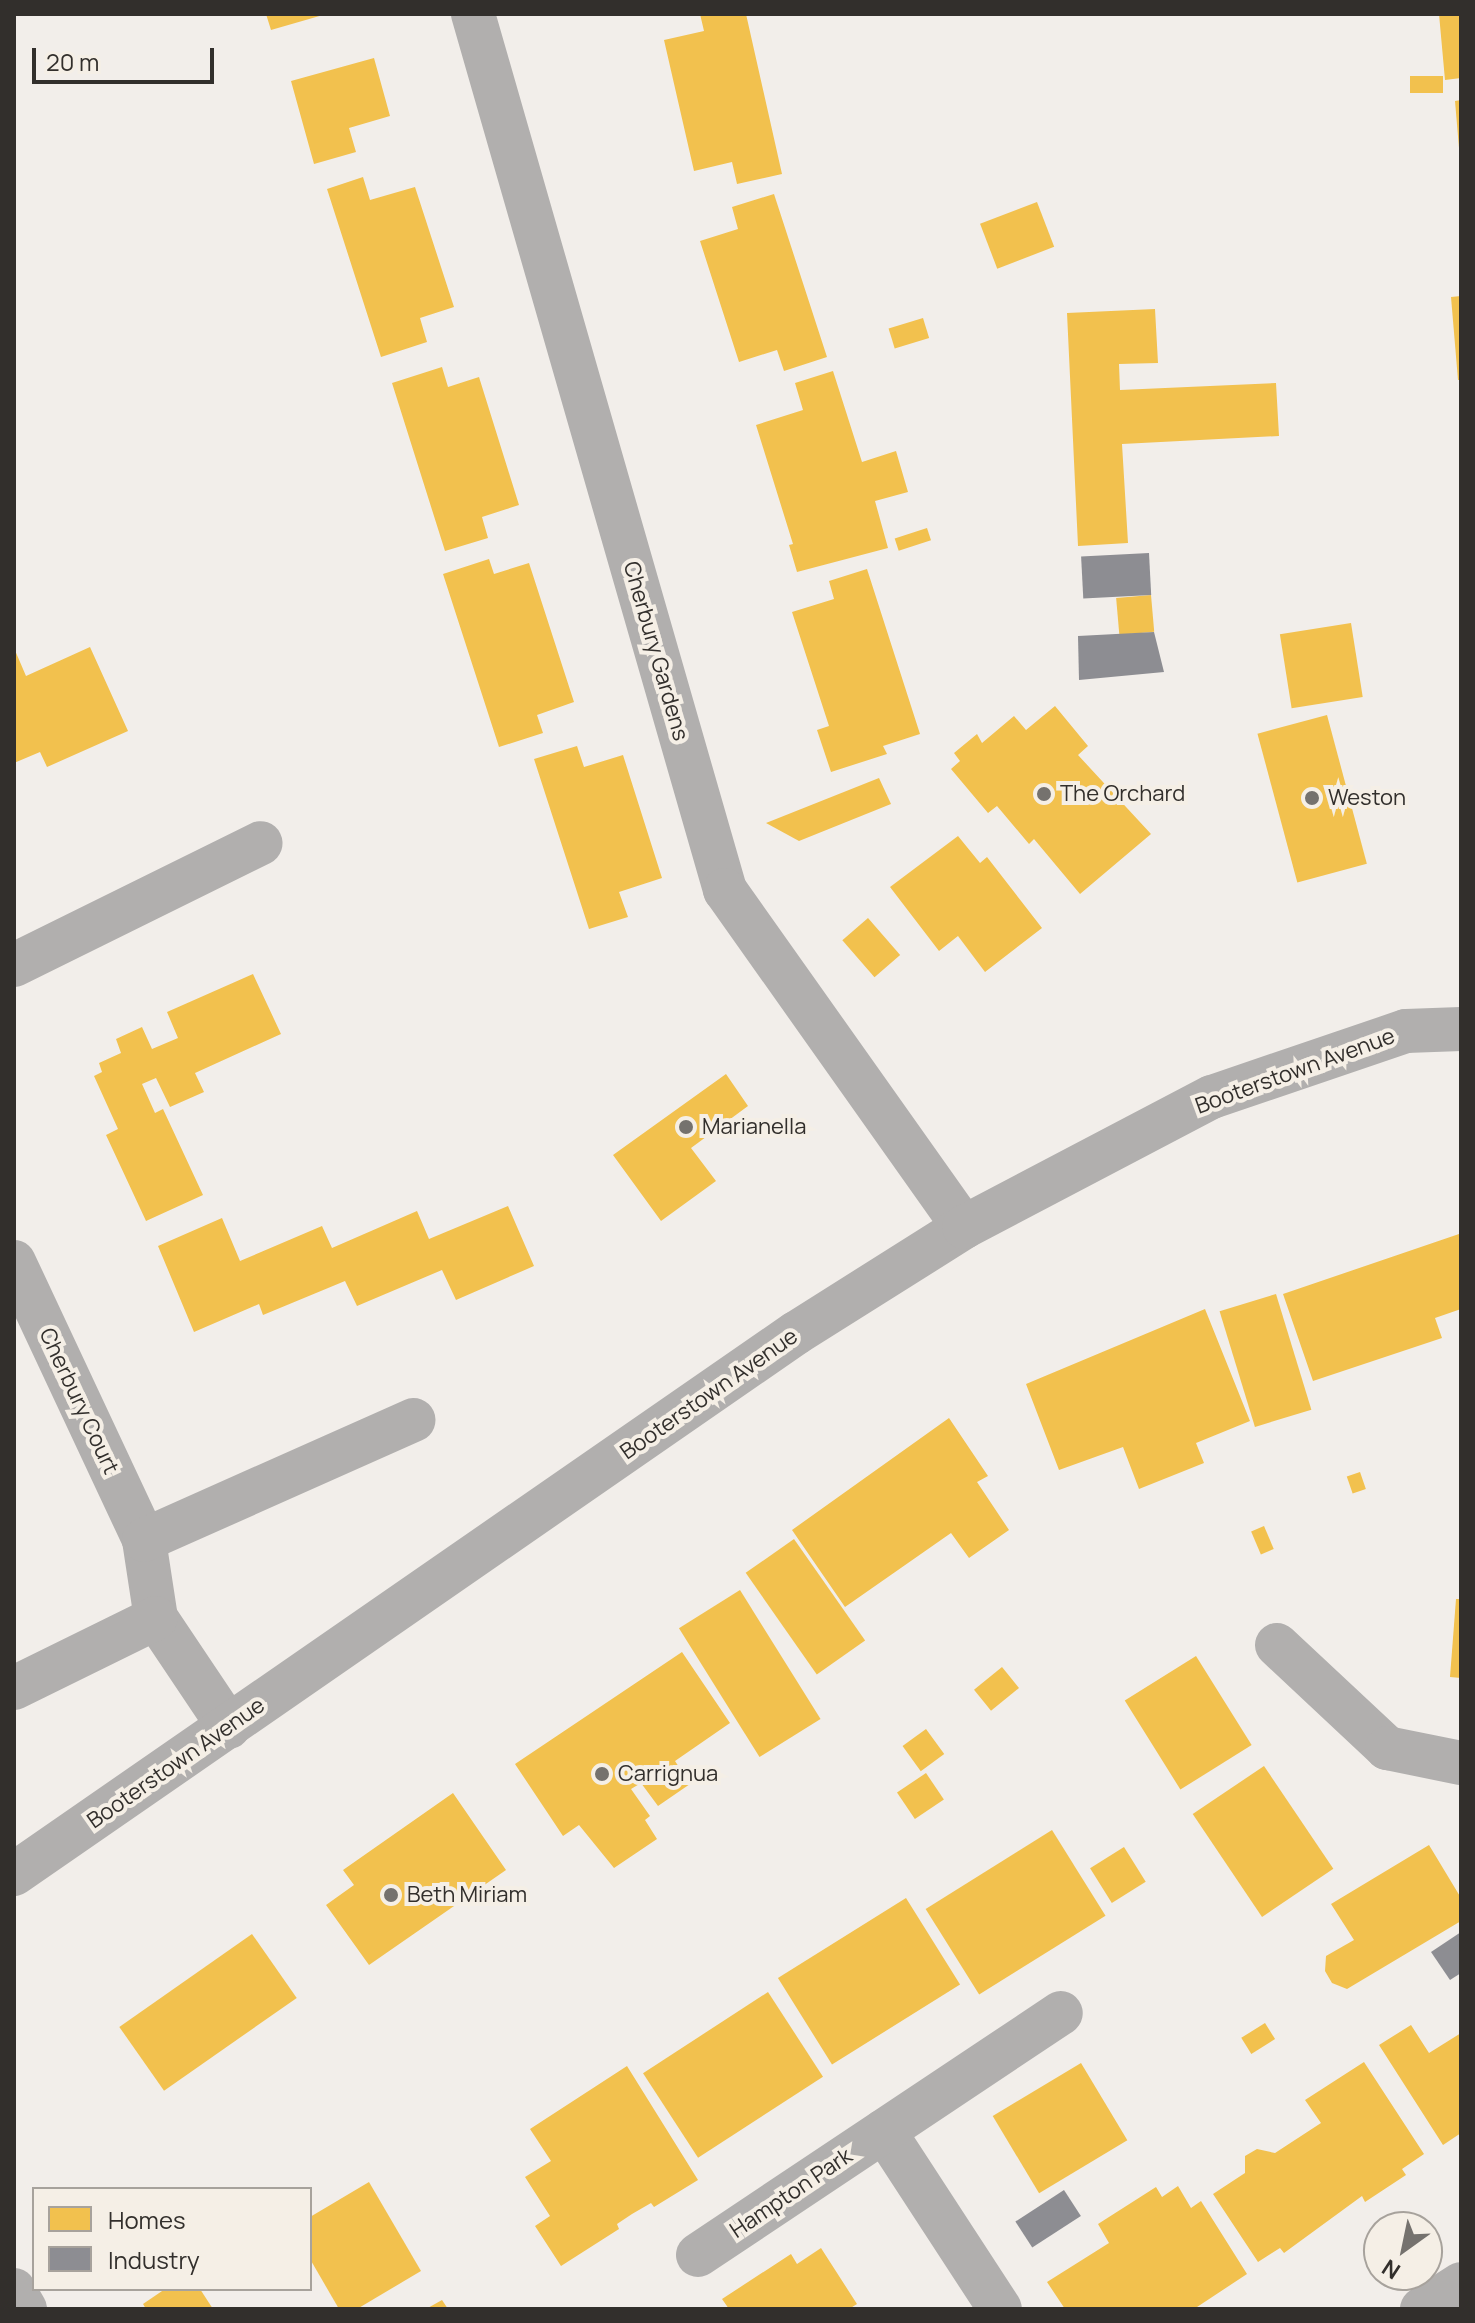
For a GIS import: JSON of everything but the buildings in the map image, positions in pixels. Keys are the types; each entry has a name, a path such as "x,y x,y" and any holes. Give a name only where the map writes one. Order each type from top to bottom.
{"street":[{"name":"Cherbury Gardens","path":"473,14 725,890 964,1227"},
{"path":"14,965 261,843"},
{"name":"Booterstown Avenue","path":"14,1874 796,1333 964,1227 1212,1097 1406,1031 1461,1029"},
{"name":"Cherbury Court","path":"14,1262 144,1540 156,1618 229,1727"},
{"path":"144,1540 413,1420"},
{"path":"14,1688 156,1618"},
{"path":"1277,1645 1387,1748 1461,1763"},
{"name":"Hampton Park","path":"698,2255 1061,2013"},
{"path":"884,2131 1000,2309"},
{"path":"1422,2309 1461,2284"},
{"path":"14,2290 25,2309"}],"place":[{"name":"The Orchard","path":"1044,794"},
{"name":"Weston","path":"1312,798"},
{"name":"Marianella","path":"686,1127"},
{"name":"Carrignua","path":"602,1774"},
{"name":"Beth Miriam","path":"391,1895"}]}
